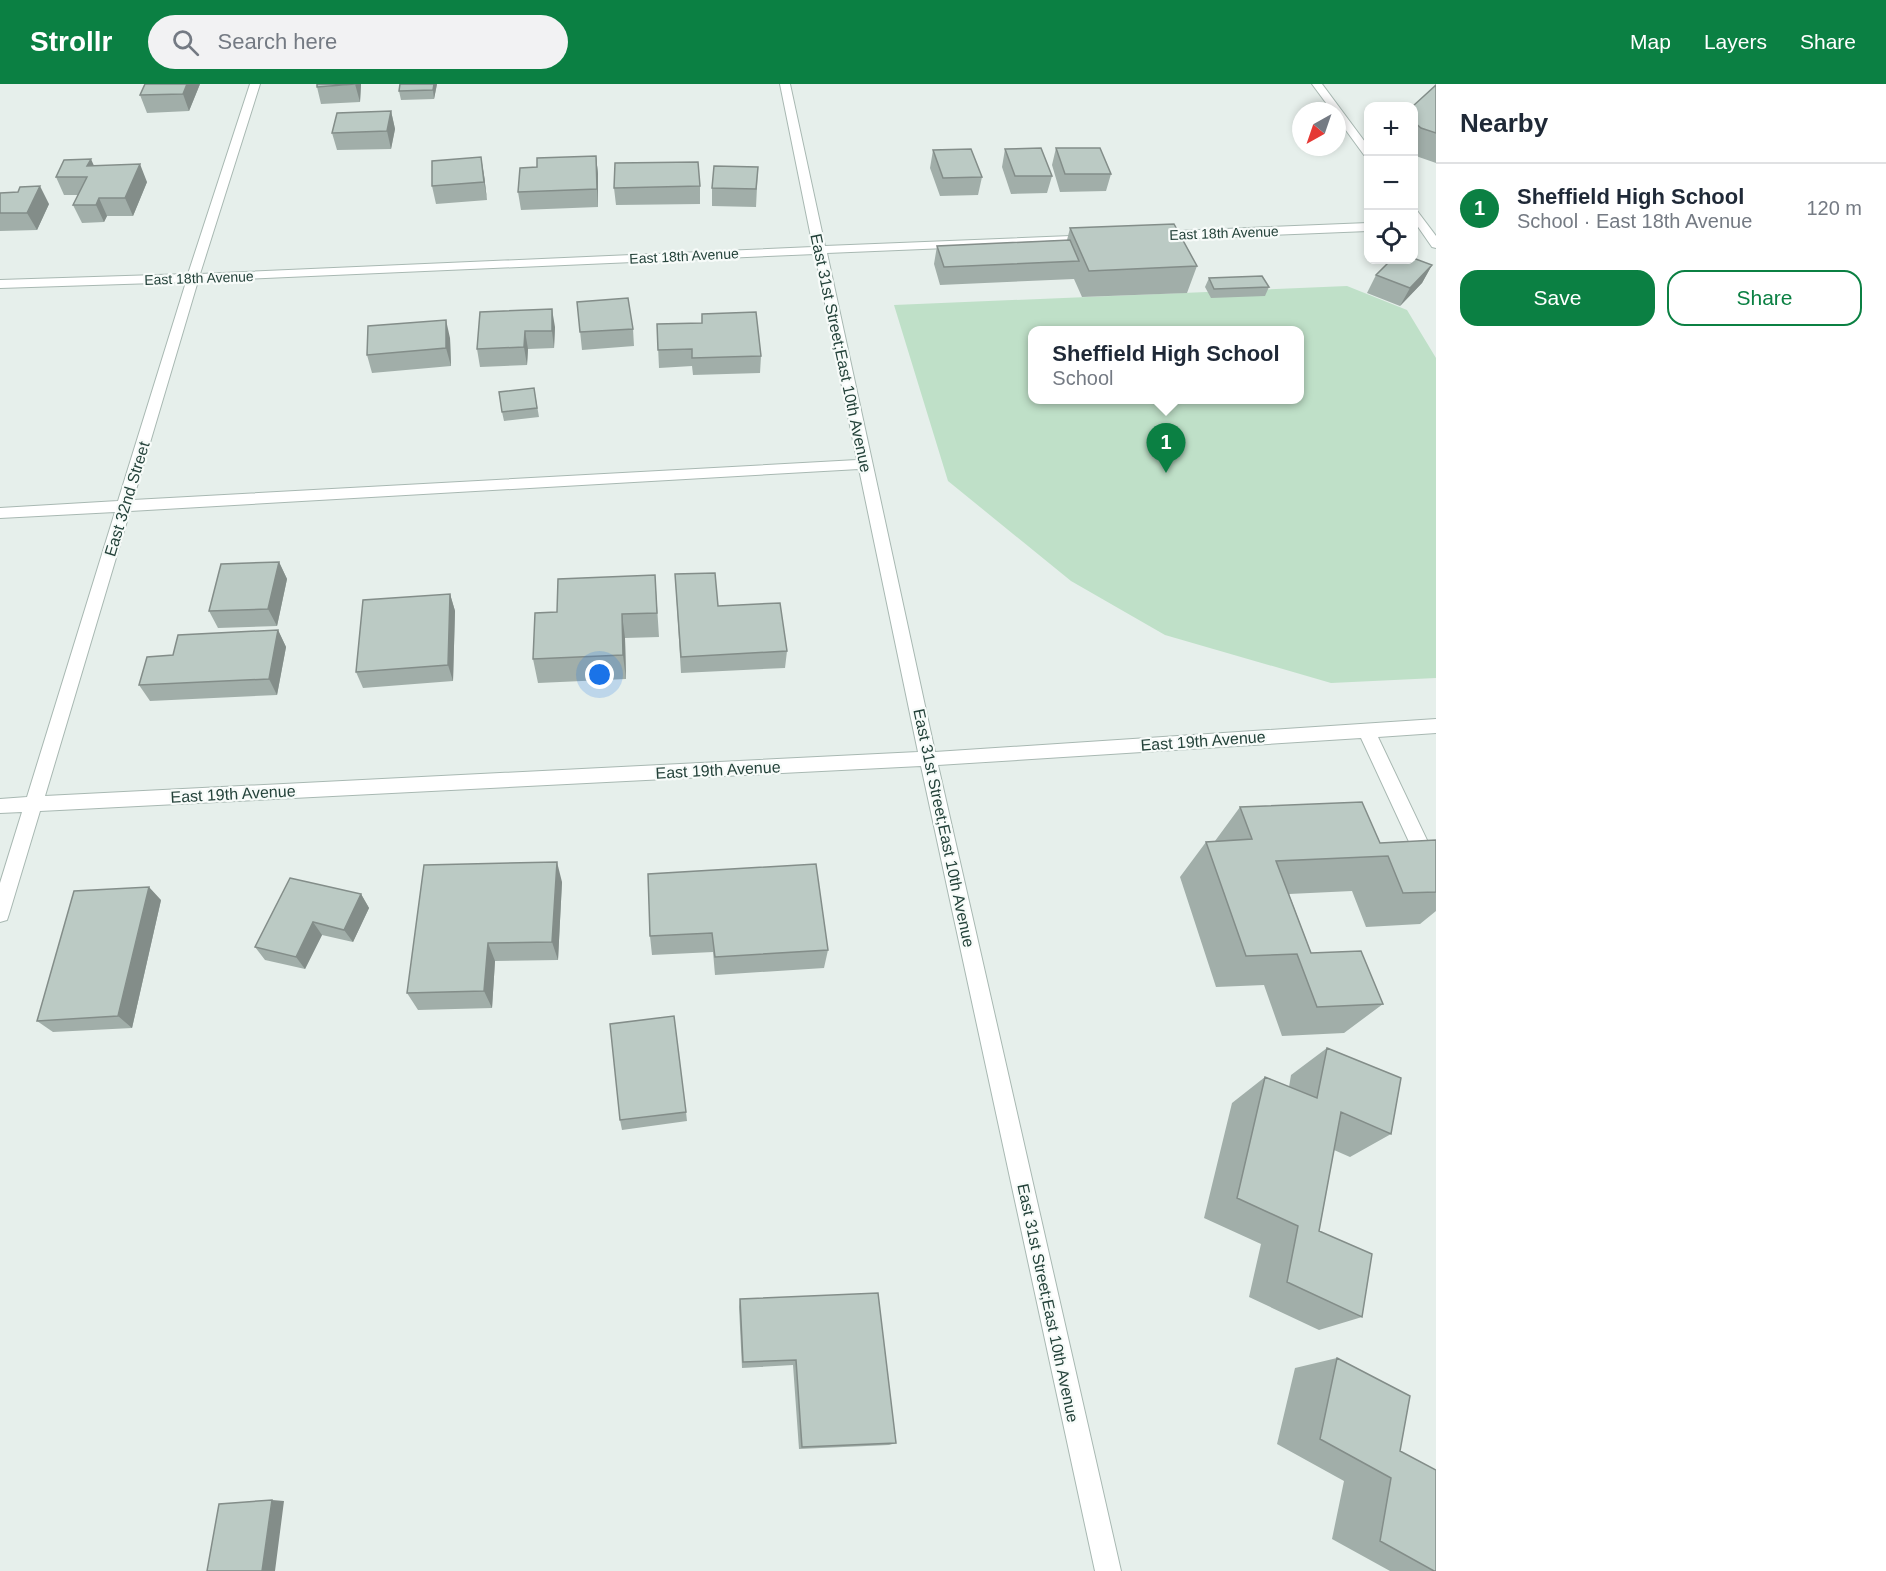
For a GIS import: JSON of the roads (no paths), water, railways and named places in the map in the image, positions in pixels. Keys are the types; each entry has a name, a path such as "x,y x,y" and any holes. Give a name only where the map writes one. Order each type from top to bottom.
{"street":[{"name":"East 32nd Street","path":"0,914 193,278 255,84"},
{"name":"East 31st Street;East 10th Avenue","path":"785,84 928,759 1108,1571"},
{"path":"1317,84 1364,148"},
{"path":"1418,226 1436,244"},
{"name":"East 18th Avenue","path":"1142,236 1364,227"},
{"name":"East 18th Avenue","path":"0,284 193,278 1106,238"},
{"path":"0,513 865,464"},
{"name":"East 19th Avenue","path":"0,806 928,759 1436,726"},
{"path":"1366,730 1436,879"}],"place":[{"name":"Sheffield High School","path":"1166,473"}]}
